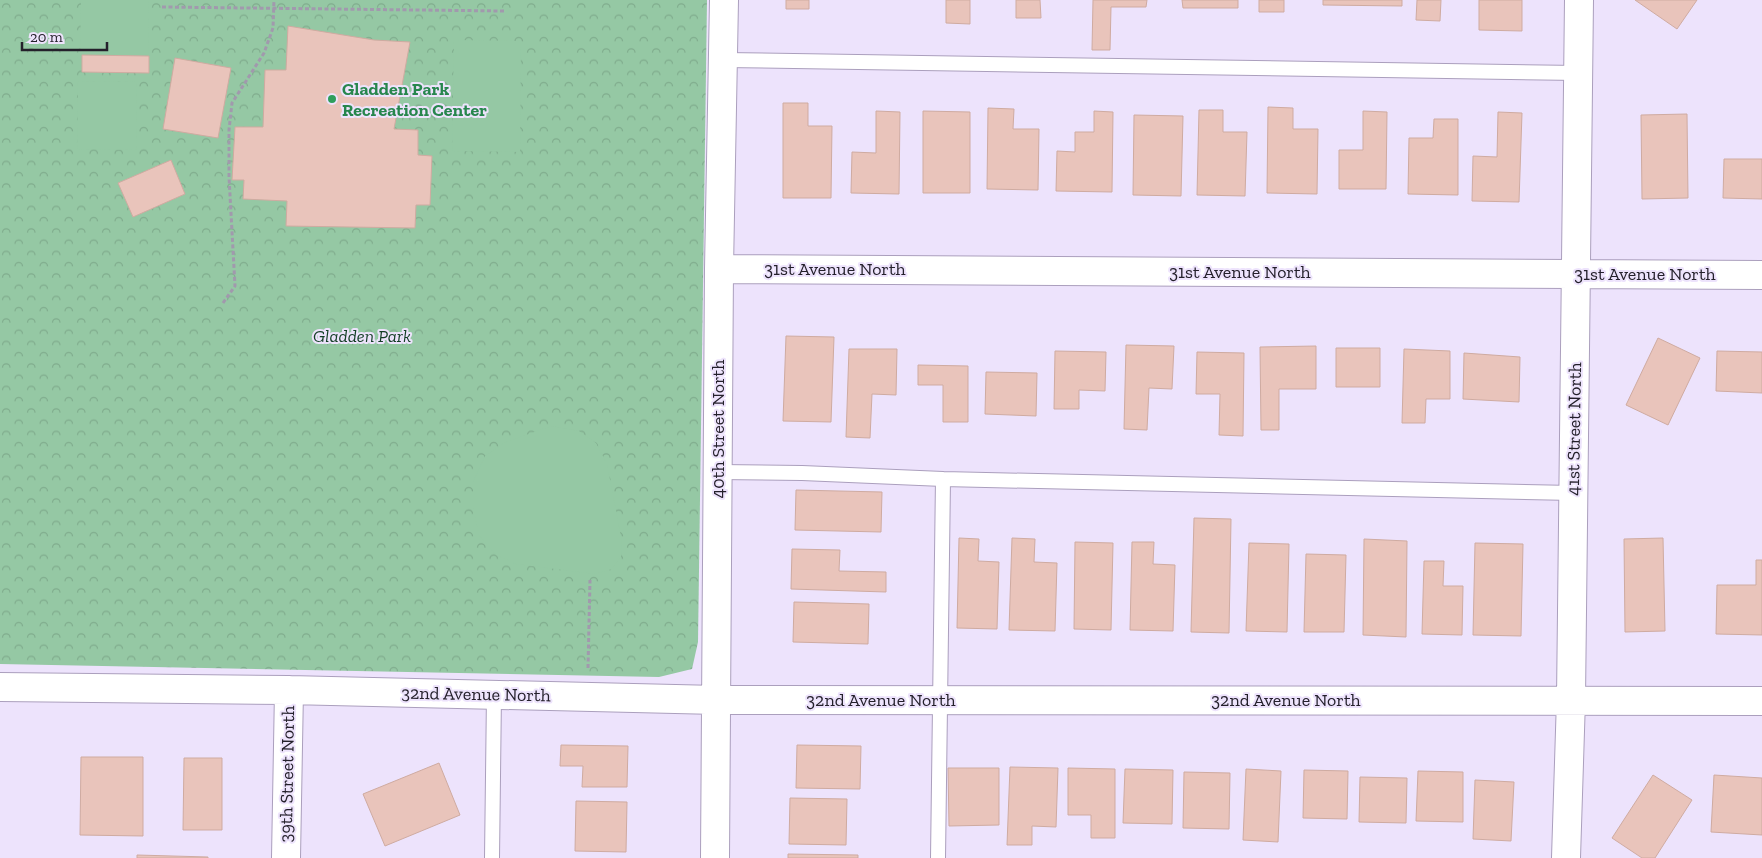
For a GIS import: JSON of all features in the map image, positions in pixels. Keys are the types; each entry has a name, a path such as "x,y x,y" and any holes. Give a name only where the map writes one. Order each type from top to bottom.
{"street":[{"name":"40th Street North","path":"714,858 717,700 719,269 724,0"},
{"name":"41st Street North","path":"1566,858 1571,699 1579,0"},
{"name":"31st Avenue North","path":"719,269 1762,275"},
{"name":"32nd Avenue North","path":"0,688 289,690 717,700 1571,699 1762,701"},
{"name":"39th Street North","path":"286,858 289,690"}],"lane":[{"path":"723,60 1578,73"},
{"path":"718,472 1573,493"},
{"path":"938,858 943,479"},
{"path":"492,858 494,694"}],"path":[{"path":"223,303 235,286 229,177 229,130 232,102 264,53 273,28 274,0"},
{"path":"162,7 504,11"},
{"path":"588,668 590,580"}],"green space":[{"name":"Gladden Park","path":"0,0 707,0 698,642 692,669 659,677 0,664"},
{"path":"81,0 149,0 148,70 80,69"},
{"path":"454,40 521,41 520,152 452,151"},
{"path":"78,81 137,82 136,150 77,149"},
{"path":"551,426 579,431 596,443 607,464 622,542 621,557 612,569 595,574 516,564 496,555 479,535 473,508 473,482 485,456 504,443"}],"building":[{"path":"786,0 809,0 809,9 786,9"},
{"path":"946,0 970,0 970,24 946,23"},
{"path":"1016,0 1040,0 1041,18 1016,18"},
{"path":"1093,0 1147,0 1146,7 1111,7 1110,50 1092,50"},
{"path":"1182,0 1238,0 1238,8 1183,8"},
{"path":"1259,0 1284,0 1284,12 1259,12"},
{"path":"1323,0 1402,0 1402,6 1323,5"},
{"path":"1417,0 1441,0 1440,21 1416,20"},
{"path":"1479,0 1522,0 1522,31 1479,30"},
{"path":"1635,0 1697,0 1677,29"},
{"name":"Gladden Park Recreation Center","path":"288,26 374,40 410,42 394,129 418,130 418,155 432,156 430,205 416,205 415,228 286,226 287,201 243,199 244,180 232,180 235,127 263,127 265,70 286,70"},
{"path":"82,55 149,56 149,73 82,72"},
{"path":"175,58 231,68 218,138 163,129"},
{"path":"783,103 808,103 808,126 832,126 831,198 783,198"},
{"path":"1268,107 1293,108 1293,129 1318,129 1317,194 1267,193"},
{"path":"988,108 1014,109 1013,129 1039,129 1038,190 987,189"},
{"path":"1199,110 1223,110 1223,132 1247,132 1245,196 1197,195"},
{"path":"876,111 900,112 899,194 851,193 852,152 876,153"},
{"path":"923,111 970,112 970,193 923,193"},
{"path":"1094,111 1113,112 1112,192 1056,191 1057,151 1075,152 1075,132 1094,132"},
{"path":"1363,111 1387,112 1386,189 1339,189 1339,150 1363,150"},
{"path":"1498,112 1522,113 1519,202 1472,201 1473,156 1497,157"},
{"path":"1687,114 1688,198 1642,199 1641,115"},
{"path":"1134,115 1183,116 1181,196 1133,195"},
{"path":"1434,119 1458,119 1458,195 1408,194 1409,138 1433,138"},
{"path":"1724,159 1762,159 1762,199 1723,198"},
{"path":"171,160 185,194 133,217 118,183"},
{"path":"786,336 834,337 831,422 783,421"},
{"path":"1658,338 1700,358 1668,425 1626,405"},
{"path":"1126,345 1174,346 1172,389 1149,388 1147,430 1124,429"},
{"path":"1316,346 1316,389 1279,389 1279,430 1261,430 1260,347"},
{"path":"1336,348 1380,348 1380,387 1336,387"},
{"path":"849,349 897,349 896,395 872,394 870,438 846,437"},
{"path":"1404,349 1450,351 1450,399 1426,399 1425,423 1402,423"},
{"path":"1055,351 1106,352 1105,391 1079,390 1079,409 1054,409"},
{"path":"1717,351 1762,352 1762,393 1716,391"},
{"path":"1197,352 1244,353 1243,436 1219,435 1220,394 1196,394"},
{"path":"1464,353 1520,357 1519,402 1463,399"},
{"path":"918,365 968,366 968,422 943,422 943,385 918,385"},
{"path":"986,372 1037,373 1036,416 985,414"},
{"path":"796,490 882,492 881,532 795,530"},
{"path":"1194,518 1231,519 1229,633 1191,632"},
{"path":"959,538 979,539 978,561 999,562 997,629 957,628"},
{"path":"1012,538 1035,539 1034,562 1057,563 1055,631 1009,630"},
{"path":"1663,538 1665,631 1625,632 1624,539"},
{"path":"1364,539 1407,541 1406,637 1363,635"},
{"path":"1075,542 1113,543 1111,630 1074,629"},
{"path":"1132,542 1154,542 1153,564 1175,565 1173,631 1130,630"},
{"path":"1249,543 1289,544 1287,632 1246,631"},
{"path":"1475,543 1523,544 1521,636 1473,635"},
{"path":"792,549 840,550 839,571 886,572 886,592 791,589"},
{"path":"1306,554 1346,555 1344,632 1304,632"},
{"path":"1756,560 1762,560 1762,635 1716,634 1717,585 1756,585"},
{"path":"1424,561 1444,561 1443,586 1463,586 1462,635 1422,634"},
{"path":"794,602 869,604 868,644 793,642"},
{"path":"561,745 628,746 627,787 582,787 583,766 560,766"},
{"path":"797,745 861,746 860,789 796,788"},
{"path":"81,757 143,757 143,836 80,835"},
{"path":"184,758 222,758 222,830 183,830"},
{"path":"439,763 460,815 385,846 363,794"},
{"path":"1010,767 1058,768 1056,827 1032,826 1032,845 1007,845"},
{"path":"948,768 999,768 999,825 949,826"},
{"path":"1068,768 1115,769 1115,838 1091,838 1091,815 1068,815"},
{"path":"1125,769 1173,770 1172,824 1123,823"},
{"path":"1246,769 1281,771 1278,842 1243,840"},
{"path":"1304,770 1348,771 1347,819 1303,818"},
{"path":"1418,771 1463,772 1463,822 1416,821"},
{"path":"1184,772 1230,773 1229,829 1183,828"},
{"path":"1653,775 1692,800 1655,858 1642,858 1612,838"},
{"path":"1714,775 1762,778 1762,835 1711,832"},
{"path":"1360,777 1407,778 1406,823 1359,822"},
{"path":"1475,780 1514,782 1511,841 1473,839"},
{"path":"790,798 847,799 846,845 789,844"},
{"path":"576,801 627,802 626,852 575,851"},
{"path":"788,854 858,855 858,858 788,858"},
{"path":"137,855 208,857 208,858 137,858"}],"place":[{"name":"Gladden Park Recreation Center","path":"332,99"}]}
